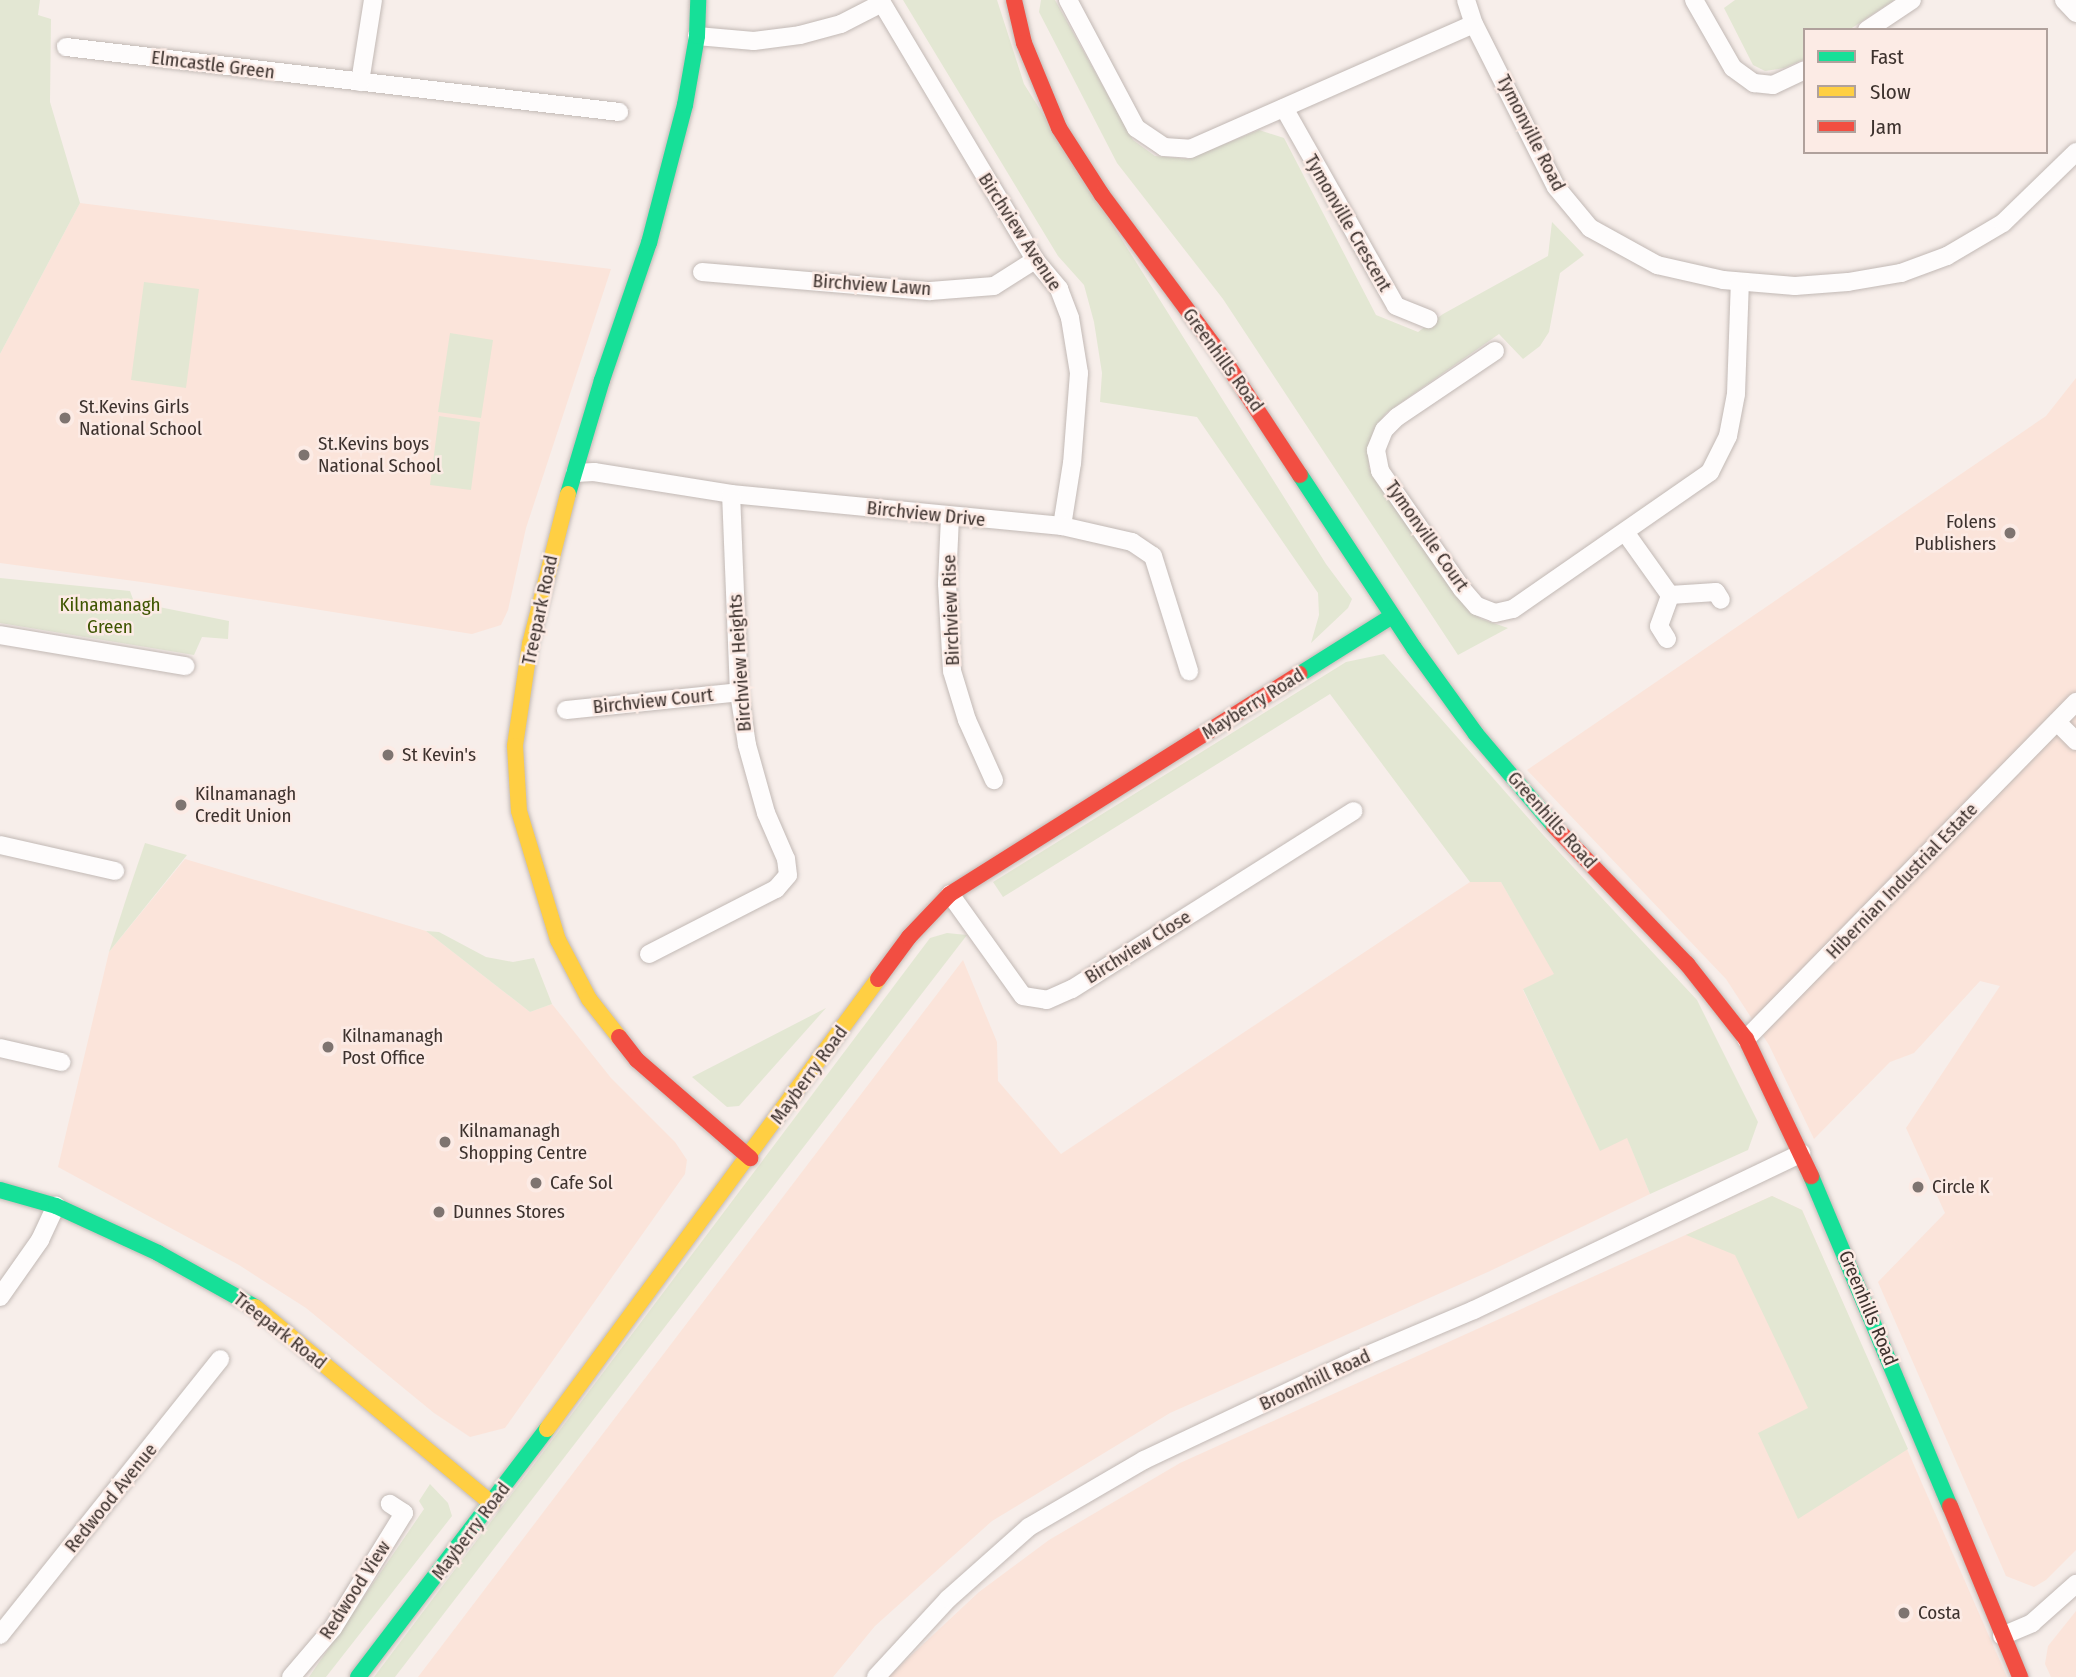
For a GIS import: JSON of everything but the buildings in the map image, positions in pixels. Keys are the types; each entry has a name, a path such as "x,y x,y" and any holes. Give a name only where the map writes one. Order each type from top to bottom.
{"street":[{"path":"360,82 373,0"},
{"name":"Treepark Road","path":"698,0 697,36 685,105 649,243 575,473 530,645 515,746 519,811 558,940 589,999 637,1060 750,1158"},
{"name":"Greenhills Road","path":"1014,0 1024,43 1059,128 1102,195 1223,358 1392,616 1476,734 1556,828 1687,964 1746,1039 1801,1153 2020,1677"},
{"path":"1068,0 1136,128 1164,147 1190,149 1474,23"},
{"name":"Tymonville Road","path":"1466,0 1474,23 1556,187 1590,228 1657,265 1740,282 1796,286 1848,282 1901,273 1947,256 2003,223 2076,152"},
{"path":"1694,0 1733,68 1754,83 1773,85 1803,70"},
{"path":"1870,28 1912,0"},
{"path":"2064,0 2076,13"},
{"name":"Birchview Avenue","path":"697,36 754,41 800,35 841,24 881,2 1035,260 1059,289 1070,318 1079,373 1072,463 1062,526"},
{"name":"Elmcastle Green","path":"66,47 620,112"},
{"name":"Tymonville Crescent","path":"1284,108 1395,306 1428,320"},
{"name":"Birchview Lawn","path":"702,272 930,291 995,286 1035,260"},
{"name":"Tymonville Court","path":"1495,351 1397,417 1384,430 1376,450 1380,471 1462,589 1477,606 1494,613 1513,609 1710,472 1728,436 1737,380 1740,282"},
{"name":"Birchview Drive","path":"575,473 594,472 731,494 1062,526 1132,542 1153,556 1189,671"},
{"name":"Birchview Heights","path":"649,954 776,889 788,875 786,859 766,813 747,745 739,692 731,494"},
{"name":"Birchview Rise","path":"950,517 947,584 952,671 967,720 994,780"},
{"path":"1625,533 1670,596"},
{"path":"1670,596 1716,592 1721,600"},
{"path":"1667,639 1659,626 1670,596"},
{"name":"Mayberry Road","path":"358,1677 492,1504 750,1158 909,936 950,894 1392,616"},
{"path":"0,635 185,666"},
{"name":"Birchview Court","path":"566,710 739,692"},
{"name":"Hibernian Industrial Estate","path":"1746,1039 2076,702"},
{"path":"2057,722 2076,741"},
{"name":"Birchview Close","path":"950,894 1023,996 1047,1000 1072,989 1354,811"},
{"path":"0,845 115,871"},
{"path":"0,1048 61,1062"},
{"name":"Broomhill Road","path":"876,1677 948,1599 1029,1527 1138,1464 1356,1360 1474,1310 1801,1153"},
{"name":"Treepark Road","path":"0,1190 56,1206 158,1253 258,1310 492,1504"},
{"path":"0,1297 40,1240 56,1206"},
{"name":"Redwood Avenue","path":"0,1635 220,1360"},
{"name":"Redwood View","path":"291,1677 310,1659 333,1628 404,1513 390,1504"},
{"path":"2002,1636 2032,1623 2076,1584"}],"shaded area":[{"path":"80,203 611,269 526,528 508,610 501,625 472,634 149,583 0,563 0,354"},
{"path":"2076,378 2076,1550 2046,1580 2034,1587 2006,1576 1878,1282 1945,1213 1906,1128 2000,986 1980,981 1914,1053 1890,1062 1814,1139 1769,1045 1726,979 1527,770 2046,416"},
{"path":"185,859 426,931 530,1012 552,1004 611,1078 675,1142 687,1160 685,1174 505,1428 470,1437 434,1413 306,1308 239,1265 58,1167 109,952"},
{"path":"1470,882 1501,882 1555,974 1523,990 1600,1150 1627,1137 1650,1194 1490,1271 1170,1413 992,1521 875,1626 833,1677 418,1677 963,960 997,1042 998,1081 1061,1154"},
{"path":"1772,1196 1802,1210 2007,1677 888,1677 979,1592 1049,1540 1180,1463"},
{"path":"2076,1611 2076,1677 2051,1677 2045,1664 2048,1646"}],"green space":[{"path":"0,0 40,0 38,15 51,19 50,102 80,203 0,354"},
{"path":"903,0 997,0 1024,84 1326,564 1352,599 1348,608 1311,643 1319,615 1318,593 1197,417 1100,402 1102,373 1094,322 1084,285 1058,256"},
{"path":"1041,0 1055,0 1133,140 1155,156 1188,159 1259,130 1284,138 1376,315 1418,332 1443,314 1548,256 1552,222 1584,255 1560,273 1549,332 1540,346 1523,359 1499,334 1386,413 1374,430 1368,448 1369,468 1471,611 1481,619 1508,628 1458,655 1223,299 1117,163 1039,12"},
{"path":"1735,0 1894,0 1852,28 1803,28 1803,60 1784,68 1765,71 1753,65 1724,8"},
{"path":"144,282 199,289 186,388 131,380"},
{"path":"450,333 493,340 481,418 438,412"},
{"path":"439,416 480,422 471,490 430,485"},
{"name":"Kilnamanagh Green","path":"0,578 130,591 134,602 229,621 228,639 202,637 194,655 0,623"},
{"path":"1384,654 1545,837 1697,1000 1758,1122 1748,1150 1650,1194 1627,1138 1600,1151 1523,989 1554,974 1501,882 1470,882 1330,694 1003,897 993,882 1346,662"},
{"path":"145,843 187,855 109,952 128,893"},
{"path":"426,931 439,932 486,957 513,962 534,958 552,1004 530,1012"},
{"path":"947,933 967,935 395,1677 374,1677 930,938"},
{"path":"826,1008 739,1106 727,1107 692,1077"},
{"path":"1772,1196 1802,1210 1908,1449 1798,1519 1758,1433 1808,1408 1735,1255 1686,1235"},
{"path":"430,1484 448,1503 452,1516 326,1677 309,1677 424,1509 419,1501"}],"traffic: fast":[{"path":"568,494 602,380 649,243 685,105 697,36 698,0"},
{"path":"1300,475 1414,648 1476,734 1554,826"},
{"path":"1300,674 1392,616"},
{"path":"1811,1176 1950,1506"},
{"path":"0,1190 56,1206 158,1253 255,1307"},
{"path":"358,1677 547,1429"}],"traffic: slow":[{"path":"568,494 530,644 515,746 519,811 558,940 589,999 619,1037"},
{"path":"547,1429 878,979"},
{"path":"255,1307 492,1504"}],"traffic: jam":[{"path":"1014,0 1024,43 1059,128 1102,195 1223,358 1300,475"},
{"path":"878,979 909,937 950,894 1300,674"},
{"path":"1554,826 1687,964 1746,1039 1811,1176"},
{"path":"619,1037 637,1060 750,1158"},
{"path":"1950,1506 2020,1677"}],"place":[{"name":"St.Kevins Girls National School","path":"65,418"},
{"name":"St.Kevins boys National School","path":"304,455"},
{"name":"Folens Publishers","path":"2010,533"},
{"name":"St Kevin's","path":"388,755"},
{"name":"Kilnamanagh Credit Union","path":"181,805"},
{"name":"Kilnamanagh Post Office","path":"328,1047"},
{"name":"Kilnamanagh Shopping Centre","path":"445,1142"},
{"name":"Cafe Sol","path":"536,1183"},
{"name":"Circle K","path":"1918,1187"},
{"name":"Dunnes Stores","path":"439,1212"},
{"name":"Costa","path":"1904,1613"}]}
